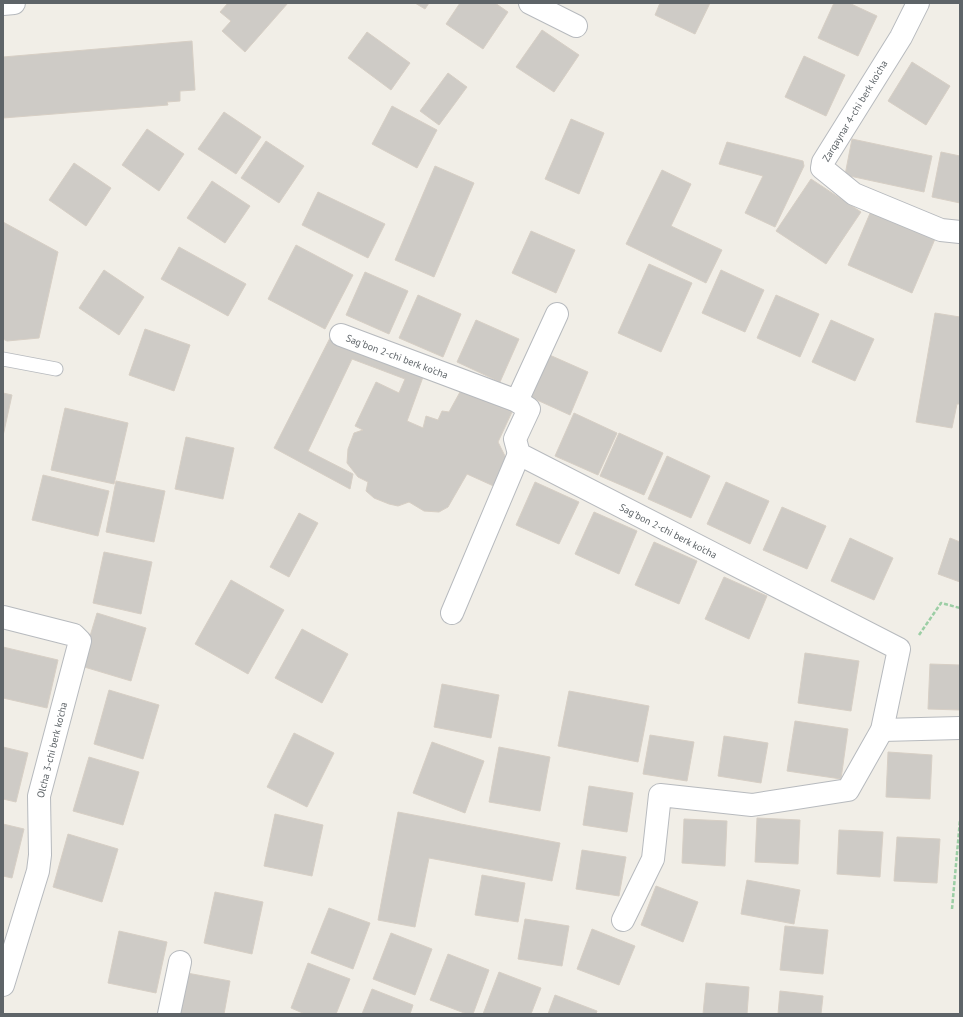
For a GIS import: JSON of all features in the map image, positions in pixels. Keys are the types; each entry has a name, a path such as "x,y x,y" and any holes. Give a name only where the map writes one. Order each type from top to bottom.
{"street":[{"path":"3,4 14,3"},
{"path":"530,3 576,26"},
{"name":"Zarqaynar 4-chi berk ko'cha","path":"918,3 901,37 823,162 822,168 854,194 941,230 960,232"},
{"path":"516,401 557,314"},
{"name":"Sag'bon 2-chi berk ko'cha","path":"341,335 516,401 530,409 515,439 519,454 899,649 882,730 848,790 752,805 660,795 653,859 624,920"},
{"path":"452,613 519,454"},
{"name":"Olcha 3-chi berk ko'cha","path":"3,617 74,634 80,641 39,796 40,855 38,871 3,985"},
{"path":"882,730 960,728"},
{"path":"169,1014 180,962"}],"lane":[{"path":"3,359 56,369"}],"path":[{"path":"894,671 941,603 960,608"},
{"path":"952,909 960,820"}],"building":[{"path":"228,3 288,3 245,52 222,31 231,21 220,12"},
{"path":"415,3 429,3 425,9"},
{"path":"460,3 495,3 508,12 483,49 446,24"},
{"path":"660,3 710,3 695,34 655,15"},
{"path":"834,3 849,3 877,16 858,56 818,38"},
{"path":"542,30 579,55 554,92 516,67"},
{"path":"367,32 410,63 391,90 348,58"},
{"path":"192,41 195,90 180,91 180,101 167,102 168,105 3,118 3,57"},
{"path":"804,56 845,75 826,116 785,97"},
{"path":"912,62 950,86 926,125 888,101"},
{"path":"448,73 467,87 439,125 420,111"},
{"path":"392,106 437,130 417,168 372,144"},
{"path":"224,112 261,137 236,174 198,149"},
{"path":"571,119 604,133 579,194 545,179"},
{"path":"147,129 184,154 159,191 122,165"},
{"path":"852,139 932,156 924,192 845,175"},
{"path":"266,141 304,166 279,203 241,178"},
{"path":"727,142 803,161 804,166 775,227 745,213 763,176 719,164"},
{"path":"941,152 960,156 960,203 932,197"},
{"path":"74,163 111,188 86,226 49,200"},
{"path":"435,166 474,183 434,277 395,260"},
{"path":"662,170 691,184 671,226 722,250 706,283 626,244"},
{"path":"811,179 861,212 826,264 776,231"},
{"path":"212,181 250,206 225,243 187,218"},
{"path":"318,192 385,224 368,258 302,225"},
{"path":"871,211 935,239 912,293 848,265"},
{"path":"3,222 58,252 39,338 7,341 3,339"},
{"path":"531,231 575,250 556,293 512,273"},
{"path":"296,245 353,275 325,329 268,299"},
{"path":"179,247 246,284 228,316 161,279"},
{"path":"649,264 692,283 661,352 618,333"},
{"path":"104,270 144,297 119,335 79,308"},
{"path":"721,270 764,290 745,332 702,313"},
{"path":"365,272 408,291 389,334 346,315"},
{"path":"418,295 461,314 443,357 399,338"},
{"path":"776,295 819,314 800,357 757,338"},
{"path":"935,313 960,317 960,404 957,404 952,428 916,422"},
{"path":"476,320 519,339 500,382 457,362"},
{"path":"831,320 874,339 855,381 812,362"},
{"path":"145,329 190,345 174,391 129,375"},
{"path":"331,336 423,377 407,421 423,428 426,416 438,420 442,411 449,412 460,392 512,412 498,442 507,460 498,488 467,474 448,507 439,512 424,511 409,502 398,506 389,504 374,498 366,491 368,482 358,477 347,463 348,449 354,433 363,430 355,426 376,382 399,393 405,379 352,359 308,451 353,474 350,489 274,448"},
{"path":"545,353 588,372 570,415 526,395"},
{"path":"3,393 12,395 3,436"},
{"path":"65,408 128,423 114,484 51,470"},
{"path":"574,413 617,433 598,475 555,456"},
{"path":"619,433 663,453 644,495 600,476"},
{"path":"186,437 234,448 223,499 175,489"},
{"path":"667,456 710,476 691,518 648,499"},
{"path":"43,475 109,491 98,536 32,520"},
{"path":"116,481 165,491 154,542 106,532"},
{"path":"535,482 579,502 559,544 516,525"},
{"path":"726,482 769,501 750,544 707,524"},
{"path":"782,507 826,526 807,569 763,550"},
{"path":"594,512 637,531 619,574 575,554"},
{"path":"299,513 318,523 289,577 270,567"},
{"path":"850,538 893,558 874,600 831,581"},
{"path":"950,538 960,542 960,582 938,574"},
{"path":"654,542 697,561 679,604 635,585"},
{"path":"104,552 152,562 141,614 93,603"},
{"path":"724,577 767,596 749,639 705,619"},
{"path":"231,580 284,610 248,674 195,644"},
{"path":"97,613 146,628 131,681 81,666"},
{"path":"302,629 348,654 322,703 275,678"},
{"path":"3,647 58,660 47,708 3,698"},
{"path":"805,653 859,661 851,711 798,703"},
{"path":"930,664 960,665 960,710 928,709"},
{"path":"442,684 499,695 491,738 434,727"},
{"path":"109,690 159,705 143,759 94,744"},
{"path":"569,691 649,706 638,762 558,746"},
{"path":"795,721 848,729 841,779 787,771"},
{"path":"294,733 334,753 307,807 267,787"},
{"path":"650,735 694,742 687,781 643,774"},
{"path":"724,736 768,743 761,783 718,776"},
{"path":"432,742 484,761 465,813 413,793"},
{"path":"3,747 28,753 16,802 3,799"},
{"path":"499,747 550,757 540,811 489,802"},
{"path":"888,752 932,755 930,799 886,797"},
{"path":"89,757 139,772 123,825 73,811"},
{"path":"589,786 633,793 627,832 583,825"},
{"path":"398,812 560,843 552,881 429,858 415,927 378,920"},
{"path":"275,814 323,825 312,876 264,866"},
{"path":"757,818 800,820 798,864 755,862"},
{"path":"684,819 727,821 725,866 682,863"},
{"path":"3,824 24,829 12,878 3,876"},
{"path":"839,830 883,832 880,877 837,874"},
{"path":"68,834 118,849 102,902 53,887"},
{"path":"897,837 940,839 937,883 894,881"},
{"path":"582,850 626,857 619,896 576,889"},
{"path":"482,875 525,883 518,922 475,915"},
{"path":"747,880 800,890 794,924 741,914"},
{"path":"656,886 698,902 683,942 641,925"},
{"path":"215,892 263,902 252,954 204,943"},
{"path":"329,908 370,923 353,969 311,953"},
{"path":"525,919 569,926 562,966 518,959"},
{"path":"785,926 828,930 823,974 780,970"},
{"path":"592,929 635,946 619,985 577,969"},
{"path":"119,931 167,942 156,993 108,983"},
{"path":"391,933 432,949 415,995 373,979"},
{"path":"448,954 489,970 473,1014 467,1014 430,1000"},
{"path":"308,963 350,979 336,1014 305,1014 291,1008"},
{"path":"499,972 541,988 531,1014 483,1014"},
{"path":"187,973 230,981 224,1014 180,1014"},
{"path":"706,983 749,987 747,1014 703,1014"},
{"path":"372,989 413,1005 410,1014 362,1014"},
{"path":"780,991 823,996 821,1014 778,1014"},
{"path":"555,995 597,1011 596,1014 548,1014"}]}
